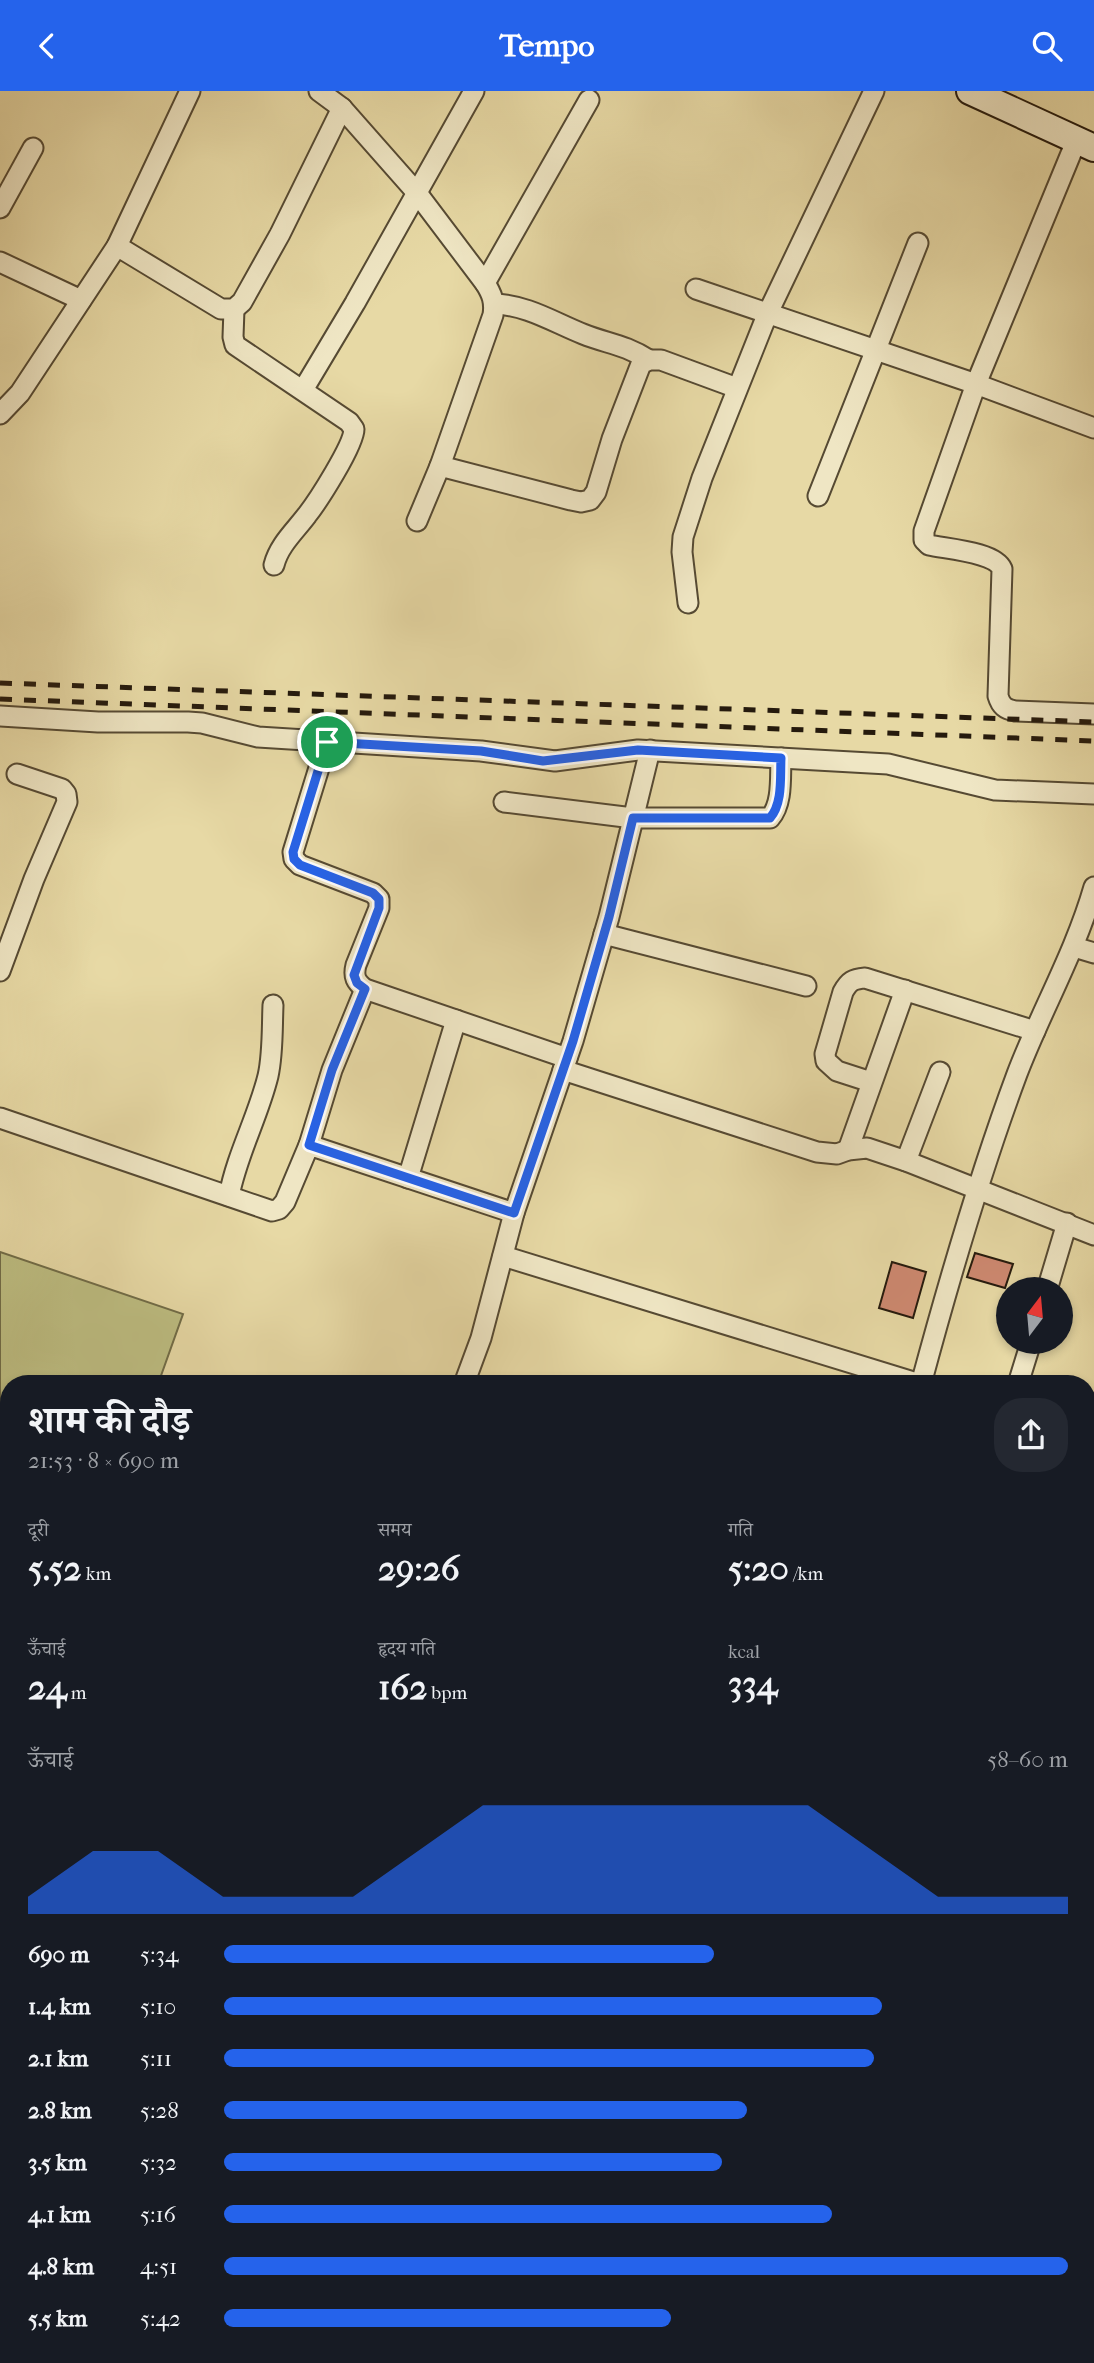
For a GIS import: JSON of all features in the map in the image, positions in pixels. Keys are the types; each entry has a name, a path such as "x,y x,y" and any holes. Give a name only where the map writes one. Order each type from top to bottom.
{"street":[{"path":"0,414 20,393 117,246 190,91"},
{"path":"319,91 342,107 417,193 492,293 493,315 440,466 417,521"},
{"path":"303,390 474,91"},
{"path":"688,603 682,552 683,537 702,478 767,315 874,91"},
{"path":"970,91 1085,144 976,384 923,531 924,540 929,545 987,557 999,563 1002,569 998,696 1005,709 1094,714"},
{"path":"485,283 589,100"},
{"path":"117,246 221,309 234,309 242,302 280,234 342,107"},
{"path":"0,208 33,148"},
{"path":"818,496 918,243"},
{"path":"0,262 81,300"},
{"path":"696,289 976,384 1094,428"},
{"path":"494,304 515,305 586,335 628,347 649,360"},
{"path":"234,309 235,345 349,422 354,429 354,436 309,513 279,550 274,565"},
{"path":"440,466 571,500 590,500 596,492 612,439 641,364 649,360 661,360 737,389"},
{"path":"0,716 98,722 188,722 258,737 481,751 555,761 625,750 650,750 902,766 995,790 1094,794"},
{"path":"327,742 293,852 294,859 300,865 373,893 379,899 379,908 354,975 357,983 365,989 456,1020 565,1064 817,1152 837,1154 848,1150 867,1149 906,1161 1094,1234"},
{"path":"467,1375 481,1338 514,1213 565,1064 604,934 650,750"},
{"path":"503,802 633,818 770,818 776,811 778,802 781,758"},
{"path":"0,971 66,802 62,789 17,774"},
{"path":"923,1375 976,1189 1017,1075 1074,947 1094,887"},
{"path":"604,934 806,986"},
{"path":"1074,947 1094,953"},
{"path":"871,1082 837,1071 826,1062 825,1054 843,992 847,984 854,979 865,978 1035,1031"},
{"path":"0,1118 272,1211 279,1209 285,1202 309,1145 332,1070 365,989"},
{"path":"848,1150 905,990"},
{"path":"229,1196 238,1159 267,1079 273,1005"},
{"path":"408,1178 456,1020"},
{"path":"906,1161 940,1072"},
{"path":"309,1145 514,1213"},
{"path":"1051,1277 1067,1223"},
{"path":"503,1256 891,1375"},
{"path":"1021,1375 1027,1355"}],"green space":[{"path":"0,1252 183,1314 161,1375 0,1375"}],"building":[{"path":"975,1253 1013,1264 1009,1277 996,1277 996,1285 967,1277"},
{"path":"892,1262 926,1272 913,1318 879,1308"}],"railway":[{"path":"0,683 1094,722"},
{"path":"0,699 1094,741"}],"route":[{"path":"327,742 481,751 543,761 625,750 781,758 778,802 776,811 770,818 633,818 609,917 573,1041 514,1213 309,1145 332,1070 365,989 357,983 354,975 379,908 379,899 373,893 300,865 294,859 293,852 327,742"}]}
